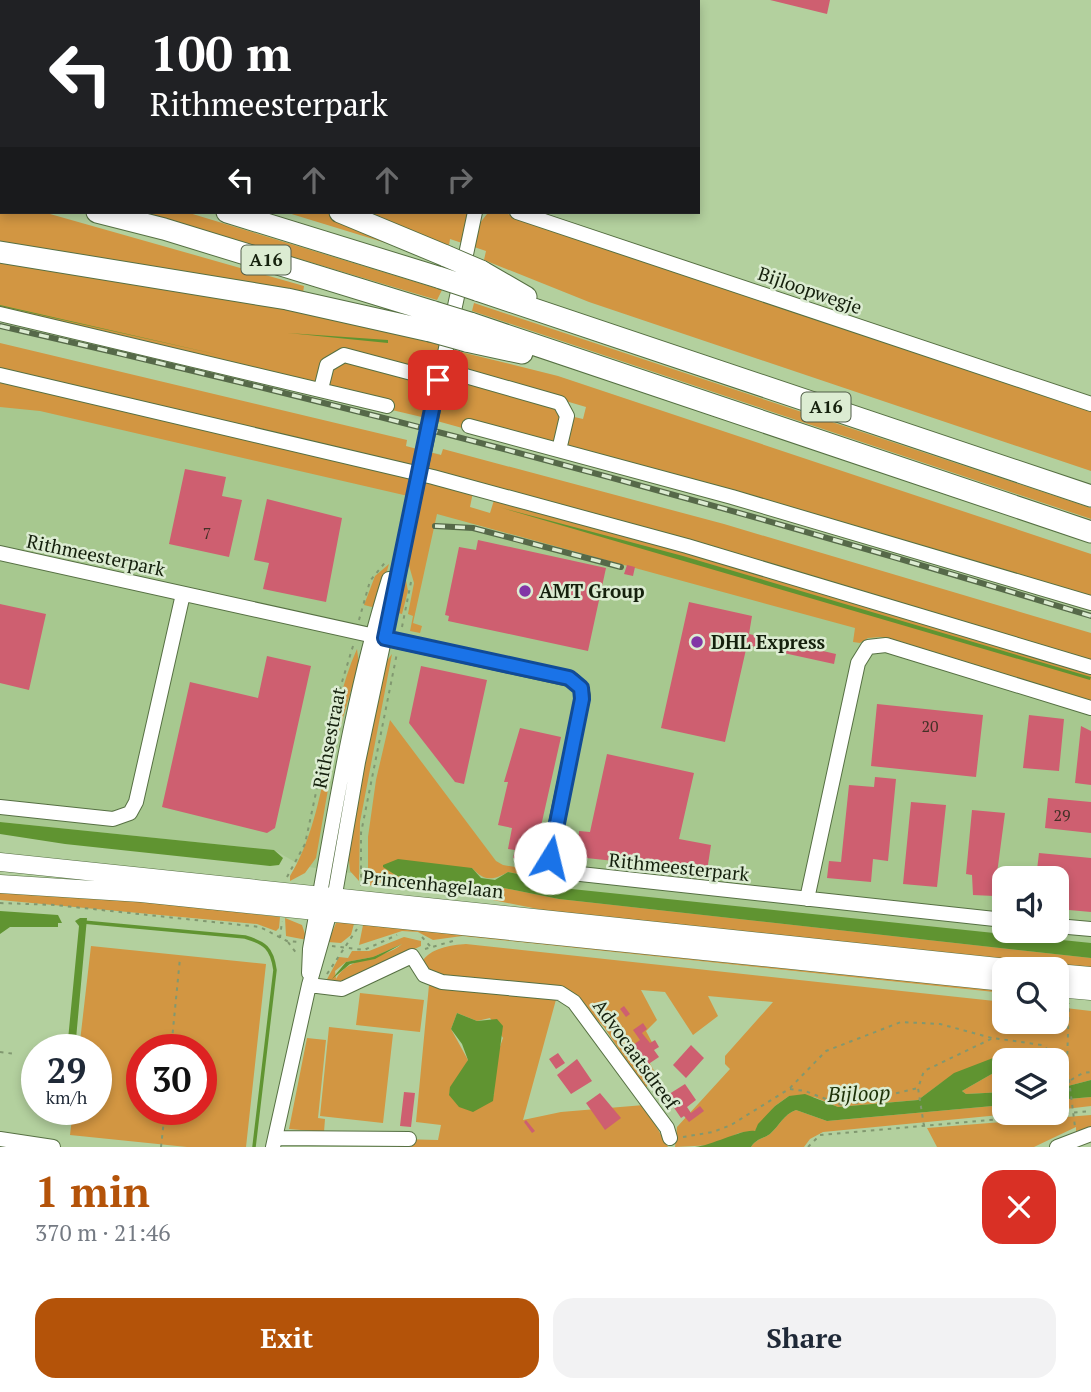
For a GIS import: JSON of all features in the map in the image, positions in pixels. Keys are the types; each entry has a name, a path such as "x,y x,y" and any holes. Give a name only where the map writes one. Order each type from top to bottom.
{"highway":[{"name":"A16","path":"105,214 164,229 432,321 620,373 1091,532"},
{"name":"A16","path":"234,214 442,278 479,280"},
{"name":"A16","path":"345,214 446,256 479,280 561,318 1091,496"},
{"name":"A16","path":"0,251 432,321"}],"main road":[{"name":"Princenhagelaan","path":"0,862 285,889 326,902 992,981"},
{"name":"Princenhagelaan","path":"0,884 141,893 283,908 326,902"},
{"name":"Princenhagelaan","path":"359,906 992,967"},
{"path":"1069,974 1091,976"},
{"path":"1069,989 1091,991"}],"street":[{"name":"Rithsestraat","path":"408,1139 274,1143 309,985 378,637 419,474 475,214"},
{"name":"Bijloopwegje","path":"523,214 1091,404"},
{"path":"0,314 387,406"},
{"path":"321,389 327,365 344,355 560,403 567,416 559,450"},
{"path":"0,375 419,474 687,546 1091,667"},
{"path":"468,426 850,531 1091,603"},
{"name":"Rithmeesterpark","path":"0,553 569,678 581,688 582,699 550,852 555,866 562,872 992,919"},
{"name":"Rithmeesterpark","path":"0,807 113,819 130,813 136,802 183,594"},
{"path":"807,900 858,663 868,647 886,645 1091,708"},
{"path":"1069,927 1091,929"},
{"name":"Advocaatsdreef","path":"309,985 342,989 412,956 424,975 442,982 560,993 574,1002 667,1128 670,1138"},
{"path":"1057,1147 1091,1134"},
{"path":"4,1139 53,1147"}],"path":[{"name":"Rithsestraat","path":"344,947 356,932 359,906 378,637 367,587 390,557"},
{"name":"Rithsestraat","path":"285,889 288,871 305,844 334,708 349,667 378,637 412,584 410,576"},
{"path":"0,903 55,905 260,927 280,938 364,950 406,934"},
{"path":"280,938 283,908"},
{"path":"415,934 431,947"},
{"path":"173,1034 180,958"},
{"path":"670,1138 713,1132 746,1117 789,1089 826,1051 901,1021 940,1024 1046,1048"},
{"path":"923,1126 921,1094 918,1088 924,1072 993,1038"},
{"path":"0,1052 15,1054"},
{"path":"1070,1081 1083,1073 1091,1072"},
{"path":"1069,1076 1076,1138"},
{"path":"789,1089 804,1091 844,1106 918,1088"},
{"path":"808,1147 820,1135 1091,1111"},
{"path":"161,1147 163,1125"}],"shaded area":[{"path":"0,214 50,214 304,286 303,293 0,242"},
{"path":"149,214 193,214 442,290 437,300"},
{"path":"292,214 335,214 435,258"},
{"path":"370,214 469,214 462,243 450,239 449,246"},
{"path":"487,214 508,214 1091,410 1091,471 589,302 484,260 486,251 474,247 480,223"},
{"path":"0,258 254,299 440,345 433,373 344,354 319,384 0,312"},
{"path":"474,303 1091,508 1091,519 472,311"},
{"path":"0,305 224,356 0,306"},
{"path":"288,333 388,340 388,343"},
{"path":"0,343 407,440 406,446 417,449 414,467 0,373"},
{"path":"453,350 558,376 1091,554 1091,601 567,449 570,416 583,419 586,407 450,367"},
{"path":"338,360 429,381 431,386 426,418 260,379 328,389 326,380"},
{"path":"0,377 413,478 408,496 40,411 0,407"},
{"path":"448,377 561,408 557,444 611,469 437,421"},
{"path":"0,378 440,454 467,508 1091,671 1091,967 1069,964 1069,957 1009,957 510,896 302,866 274,850 0,822"},
{"path":"443,449 724,524 1091,633 1091,664 429,474 429,452 441,455"},
{"path":"422,481 473,492 470,507 490,513 495,497 1091,669 1091,702 881,637 868,638 860,643 853,642 855,628 437,514 413,623 422,626 420,633 410,631 413,616 408,614 414,583 408,562"},
{"path":"499,507 683,556 1091,677 1090,680"},
{"path":"389,564 376,608 364,605 375,576"},
{"path":"404,569 408,591 402,614 394,612"},
{"path":"357,649 359,664 337,738 316,858 305,873 290,881 313,823 339,705"},
{"path":"392,654 360,822 359,881 350,871 348,849 383,666"},
{"path":"390,720 496,861 503,865 539,871 540,878 508,872 489,878 472,868 386,868 397,876 504,888 559,899 1091,958 1091,973 1069,971 1069,957 992,957 992,962 553,912 488,899 368,885 368,837 376,780"},
{"path":"0,822 274,850 283,858 279,865 270,866 65,844 0,834"},
{"path":"398,859 472,868 481,878 495,880 508,872 547,880 562,888 992,933 992,943 1069,943 1069,941 1091,943 1091,958 559,899 504,888 397,876 383,865"},
{"path":"0,892 136,901 280,917 279,928 276,931 257,924 0,900"},
{"path":"0,911 58,915 62,923 58,923 58,927 10,927 0,934"},
{"path":"87,918 76,1034 69,1034 79,926 75,921"},
{"path":"285,918 302,925 307,940 286,936"},
{"path":"355,920 351,935 341,943 328,942 336,923"},
{"path":"364,920 992,986 992,992 462,936 433,940 418,932 402,931 359,945"},
{"path":"404,937 421,941 421,946 344,982 325,983 339,957 348,958 352,951 369,951","holes":["373,957 349,966 336,979 335,971 346,962"]},
{"path":"402,944 375,959 350,964 332,979 346,962 373,957"},
{"path":"466,944 992,1001 992,1034 1069,1034 1069,1008 1091,1011 1091,1080 1069,1086 1069,1048 992,1048 992,1059 941,1083 918,1100 838,1107 814,1097 789,1096 775,1106 755,1131 739,1133 713,1145 675,1147 677,1127 730,1069 725,1064 725,1056 773,1002 708,996 718,1016 693,1035 665,992 641,990 657,1020 646,1031 655,1048 645,1055 656,1074 645,1089 604,1027 572,995 428,974 422,962 430,953 448,946"},
{"path":"91,946 266,964 246,1147 187,1147 70,1135 71,1125 112,1125 112,1034 81,1034"},
{"path":"429,985 557,996 523,1120 561,1112 644,1105 668,1147 398,1147 399,1139 438,1140 441,1125 416,1122","holes":["457,1013 477,1021 490,1018 503,1038 495,1061 494,1095 449,1095 452,1085 468,1060 451,1029"]},
{"path":"360,993 424,1000 420,1032 356,1025"},
{"path":"457,1013 477,1021 497,1019 503,1026 493,1101 473,1112 459,1107 449,1095 450,1087 468,1060 462,1044 451,1029"},
{"path":"329,1027 393,1034 383,1123 320,1116"},
{"path":"307,1038 326,1040 318,1118 325,1119 324,1132 289,1129"},
{"path":"992,1058 992,1074 962,1091 966,1094 992,1093 992,1106 827,1121 796,1110 751,1147 695,1147 755,1131 775,1106 789,1096 805,1094 838,1107 918,1100 954,1073"},
{"path":"992,1074 992,1093 966,1094 962,1091"},
{"path":"1091,1080 1091,1097 1069,1099 1069,1086"},
{"path":"1091,1097 1091,1106 1069,1109 1069,1099"},
{"path":"992,1106 992,1116 823,1132 810,1139 804,1147 751,1147 796,1110 827,1121"},
{"path":"1091,1115 1091,1128 1076,1131 1076,1127 1034,1147 937,1147 927,1128 992,1123 992,1125 1069,1125 1069,1117"}],"building":[{"path":"770,0 830,0 827,14"},
{"path":"185,469 226,477 222,496 242,500 229,557 169,544"},
{"path":"267,499 342,518 326,602 263,589 269,563 254,560"},
{"name":"AMT Group","path":"478,540 606,568 588,651 448,621 449,616 445,615 459,547 476,550"},
{"path":"627,565 635,567 633,576 624,574"},
{"path":"689,602 752,616 749,634 836,654 834,664 747,645 725,742 661,728"},
{"path":"0,604 46,614 29,690 0,683"},
{"path":"267,656 311,666 275,828 267,833 162,807 190,682 258,698"},
{"path":"421,666 487,680 464,784 455,782 409,723"},
{"path":"877,704 983,715 976,777 871,766"},
{"path":"1029,715 1064,719 1059,771 1023,768"},
{"path":"1081,726 1091,731 1091,785 1075,783"},
{"path":"520,728 561,737 533,862 513,858 515,850 508,849 512,828 498,825 508,782 504,782"},
{"path":"607,754 694,773 679,839 711,845 707,871 577,857 579,831 590,832"},
{"path":"875,777 896,779 888,861 873,859 871,882 827,878 829,861 841,862 849,785 874,787"},
{"path":"1048,798 1091,802 1091,833 1045,828"},
{"path":"911,802 946,805 937,887 903,884"},
{"path":"972,810 1005,813 998,866 992,866 992,896 973,895 972,875 966,874"},
{"path":"1039,853 1091,858 1091,912 1069,910 1069,866 1037,866"},
{"path":"624,1006 630,1014 626,1017 620,1009"},
{"path":"643,1023 647,1029 642,1033 650,1043 655,1040 659,1047 654,1050 659,1057 647,1065 633,1045 640,1040 633,1030"},
{"path":"691,1045 704,1058 686,1078 673,1065"},
{"path":"558,1053 565,1063 556,1069 549,1059"},
{"path":"577,1059 592,1081 571,1094 557,1075"},
{"path":"685,1084 696,1100 687,1107 691,1113 700,1106 704,1111 689,1122 684,1116 681,1118 666,1096"},
{"path":"404,1092 415,1093 411,1127 400,1126"},
{"path":"600,1093 621,1118 605,1130 586,1103"},
{"path":"526,1120 535,1131 532,1133 524,1122"}],"waterway":[{"path":"83,922 245,937 262,944 269,951 275,970 254,1147"}],"railway":[{"path":"0,326 275,391 548,461 820,536 1091,616"},
{"path":"435,526 473,528 621,567"}],"place":[{"name":"AMT Group","path":"525,591"},
{"name":"DHL Express","path":"697,642"}],"route":[{"path":"438,380 385,638 569,678 581,688 583,695 550,858"}],"water label":[{"name":"Bijloop","path":"859,1094"}]}
